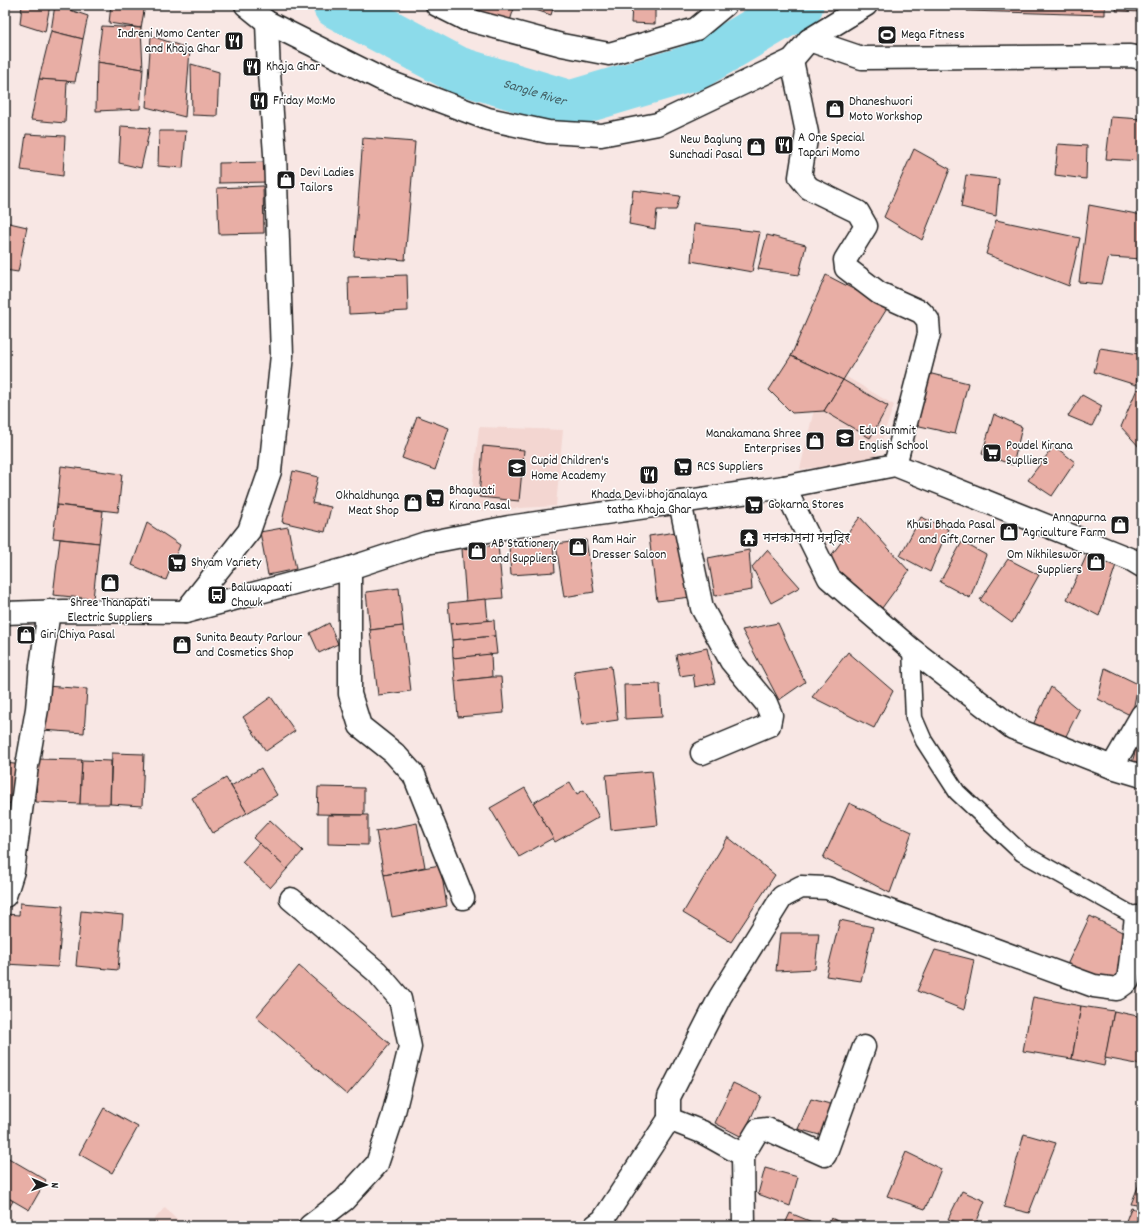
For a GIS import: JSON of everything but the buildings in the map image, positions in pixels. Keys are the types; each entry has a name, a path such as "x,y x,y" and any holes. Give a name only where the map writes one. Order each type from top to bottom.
{"street":[{"path":"246,5 267,22 381,79 488,119 548,132 601,135 658,124 792,60 809,40 866,5"},
{"path":"437,5 465,12 562,45 609,54 696,28 725,5"},
{"path":"185,612 249,531 270,471 282,355 275,154 267,22"},
{"path":"809,40 862,58 1130,56 1142,58"},
{"path":"792,60 807,133 800,177 809,188 858,212 866,226 845,260 846,268 879,293 921,312 928,320 929,334 895,465"},
{"path":"5,613 49,611 185,612 350,568 426,543 509,527 784,487 895,465 1132,560 1142,566"},
{"path":"784,487 829,578 911,649 1013,728 1142,776"},
{"path":"680,502 702,608 731,661 766,703 772,715 769,725 702,753"},
{"path":"350,568 350,694 360,726 394,753 414,775 463,898"},
{"path":"5,896 13,871 27,766 37,709 41,666 49,611"},
{"path":"1112,766 1142,715"},
{"path":"595,1226 602,1220 669,1119 669,1097 720,997 782,897 801,887 827,888 1094,986 1117,989 1128,981 1136,917"},
{"path":"291,899 377,972 400,998 410,1047 393,1116 377,1164 344,1200 310,1226"},
{"path":"744,1226 743,1156 758,1130 767,1128 825,1155 864,1048"},
{"path":"669,1119 702,1132 743,1156"}],"lane":[{"path":"911,649 914,718 924,741 957,792 1022,853 1136,917"}],"shaded area":[{"name":"Edu Summit English School","path":"835,370 894,405 874,462 800,469 813,414"},
{"name":"Cupid Children's Home Academy","path":"479,427 563,430 556,506 470,511"},
{"path":"165,1207 184,1226 149,1226"}],"waterway":[{"name":"Sangle River","path":"336,5 458,70 570,104 695,67 800,5"}],"place":[{"name":"Mega Fitness","path":"887,35"},
{"name":"Indreni Momo Center and Khaja Ghar","path":"234,41"},
{"name":"Khaja Ghar","path":"252,67"},
{"name":"Friday Mo:Mo","path":"259,101"},
{"name":"Dhaneshwori Moto Workshop","path":"835,109"},
{"name":"A One Special Tapari Momo","path":"784,145"},
{"name":"New Baglung Sunchadi Pasal","path":"756,147"},
{"name":"Devi Ladies Tailors","path":"286,180"},
{"name":"Edu Summit English School","path":"845,438"},
{"name":"Manakamana Shree Enterprises","path":"815,441"},
{"name":"Poudel Kirana Suplliers","path":"992,453"},
{"name":"RCS Suppliers","path":"683,467"},
{"name":"Cupid Children's Home Academy","path":"517,468"},
{"name":"Khada Devi bhojanalaya tatha Khaja Ghar","path":"649,475"},
{"name":"Bhagwati Kirana Pasal","path":"435,498"},
{"name":"Okhaldhunga Meat Shop","path":"413,503"},
{"name":"Gokarna Stores","path":"754,505"},
{"name":"Annapurna Agriculture Farm","path":"1120,525"},
{"name":"Khusi Bhada Pasal and Gift Corner","path":"1009,532"},
{"name":"मनकामना मन्दिर","path":"749,538"},
{"name":"Ram Hair Dresser Saloon","path":"578,547"},
{"name":"AB Stationery and Suppliers","path":"477,551"},
{"name":"Om Nikhileswor Suppliers","path":"1096,562"},
{"name":"Shyam Variety","path":"177,563"},
{"name":"Shree Thanapati Electric Suppliers","path":"110,583"},
{"name":"Baluwapaati Chowk","path":"217,595"},
{"name":"Giri Chiya Pasal","path":"26,635"},
{"name":"Sunita Beauty Parlour and Cosmetics Shop","path":"182,645"}]}
